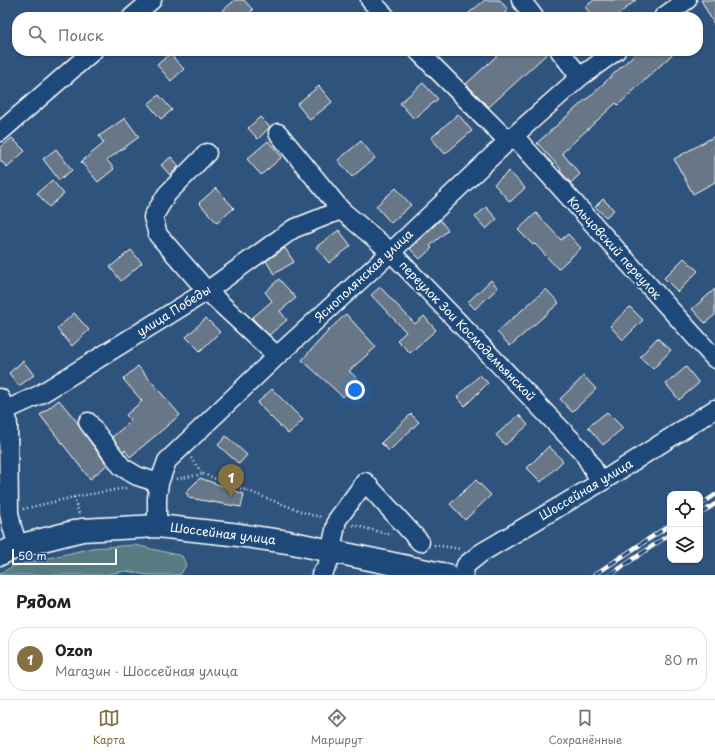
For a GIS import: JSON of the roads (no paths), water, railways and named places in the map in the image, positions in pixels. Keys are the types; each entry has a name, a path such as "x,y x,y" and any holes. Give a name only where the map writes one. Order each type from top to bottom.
{"main road":[{"name":"Шоссейная улица","path":"9,550 82,530 157,526 288,542 446,575"}],"street":[{"path":"138,12 152,0"},
{"path":"370,0 381,12"},
{"path":"521,0 530,12"},
{"path":"670,12 687,0"},
{"path":"0,132 87,56"},
{"name":"Кольцовский переулок","path":"423,56 511,139 715,359"},
{"path":"564,56 580,77"},
{"name":"Яснополянская улица","path":"157,526 157,498 165,482 167,461 277,356 391,252 511,139 580,77 609,56"},
{"name":"переулок Зои Космодемьянской","path":"278,132 341,210 391,252 583,452 601,482"},
{"path":"208,153 167,194 153,217 158,235 208,291 277,356"},
{"name":"улица Победы","path":"2,403 39,395 208,291 293,229 341,210"},
{"path":"2,403 8,425 10,513 12,527 9,550"},
{"name":"Шоссейная улица","path":"463,575 466,565 481,553 601,482 715,409"},
{"path":"88,422 122,467 138,476 165,482"},
{"path":"321,575 328,564 337,520 365,482 420,542"}],"railway":[{"path":"703,503 715,495"},
{"path":"703,512 715,504"},
{"path":"594,575 667,527"},
{"path":"610,575 667,536"}],"place":[{"name":"Ozon","path":"231,497"}]}
